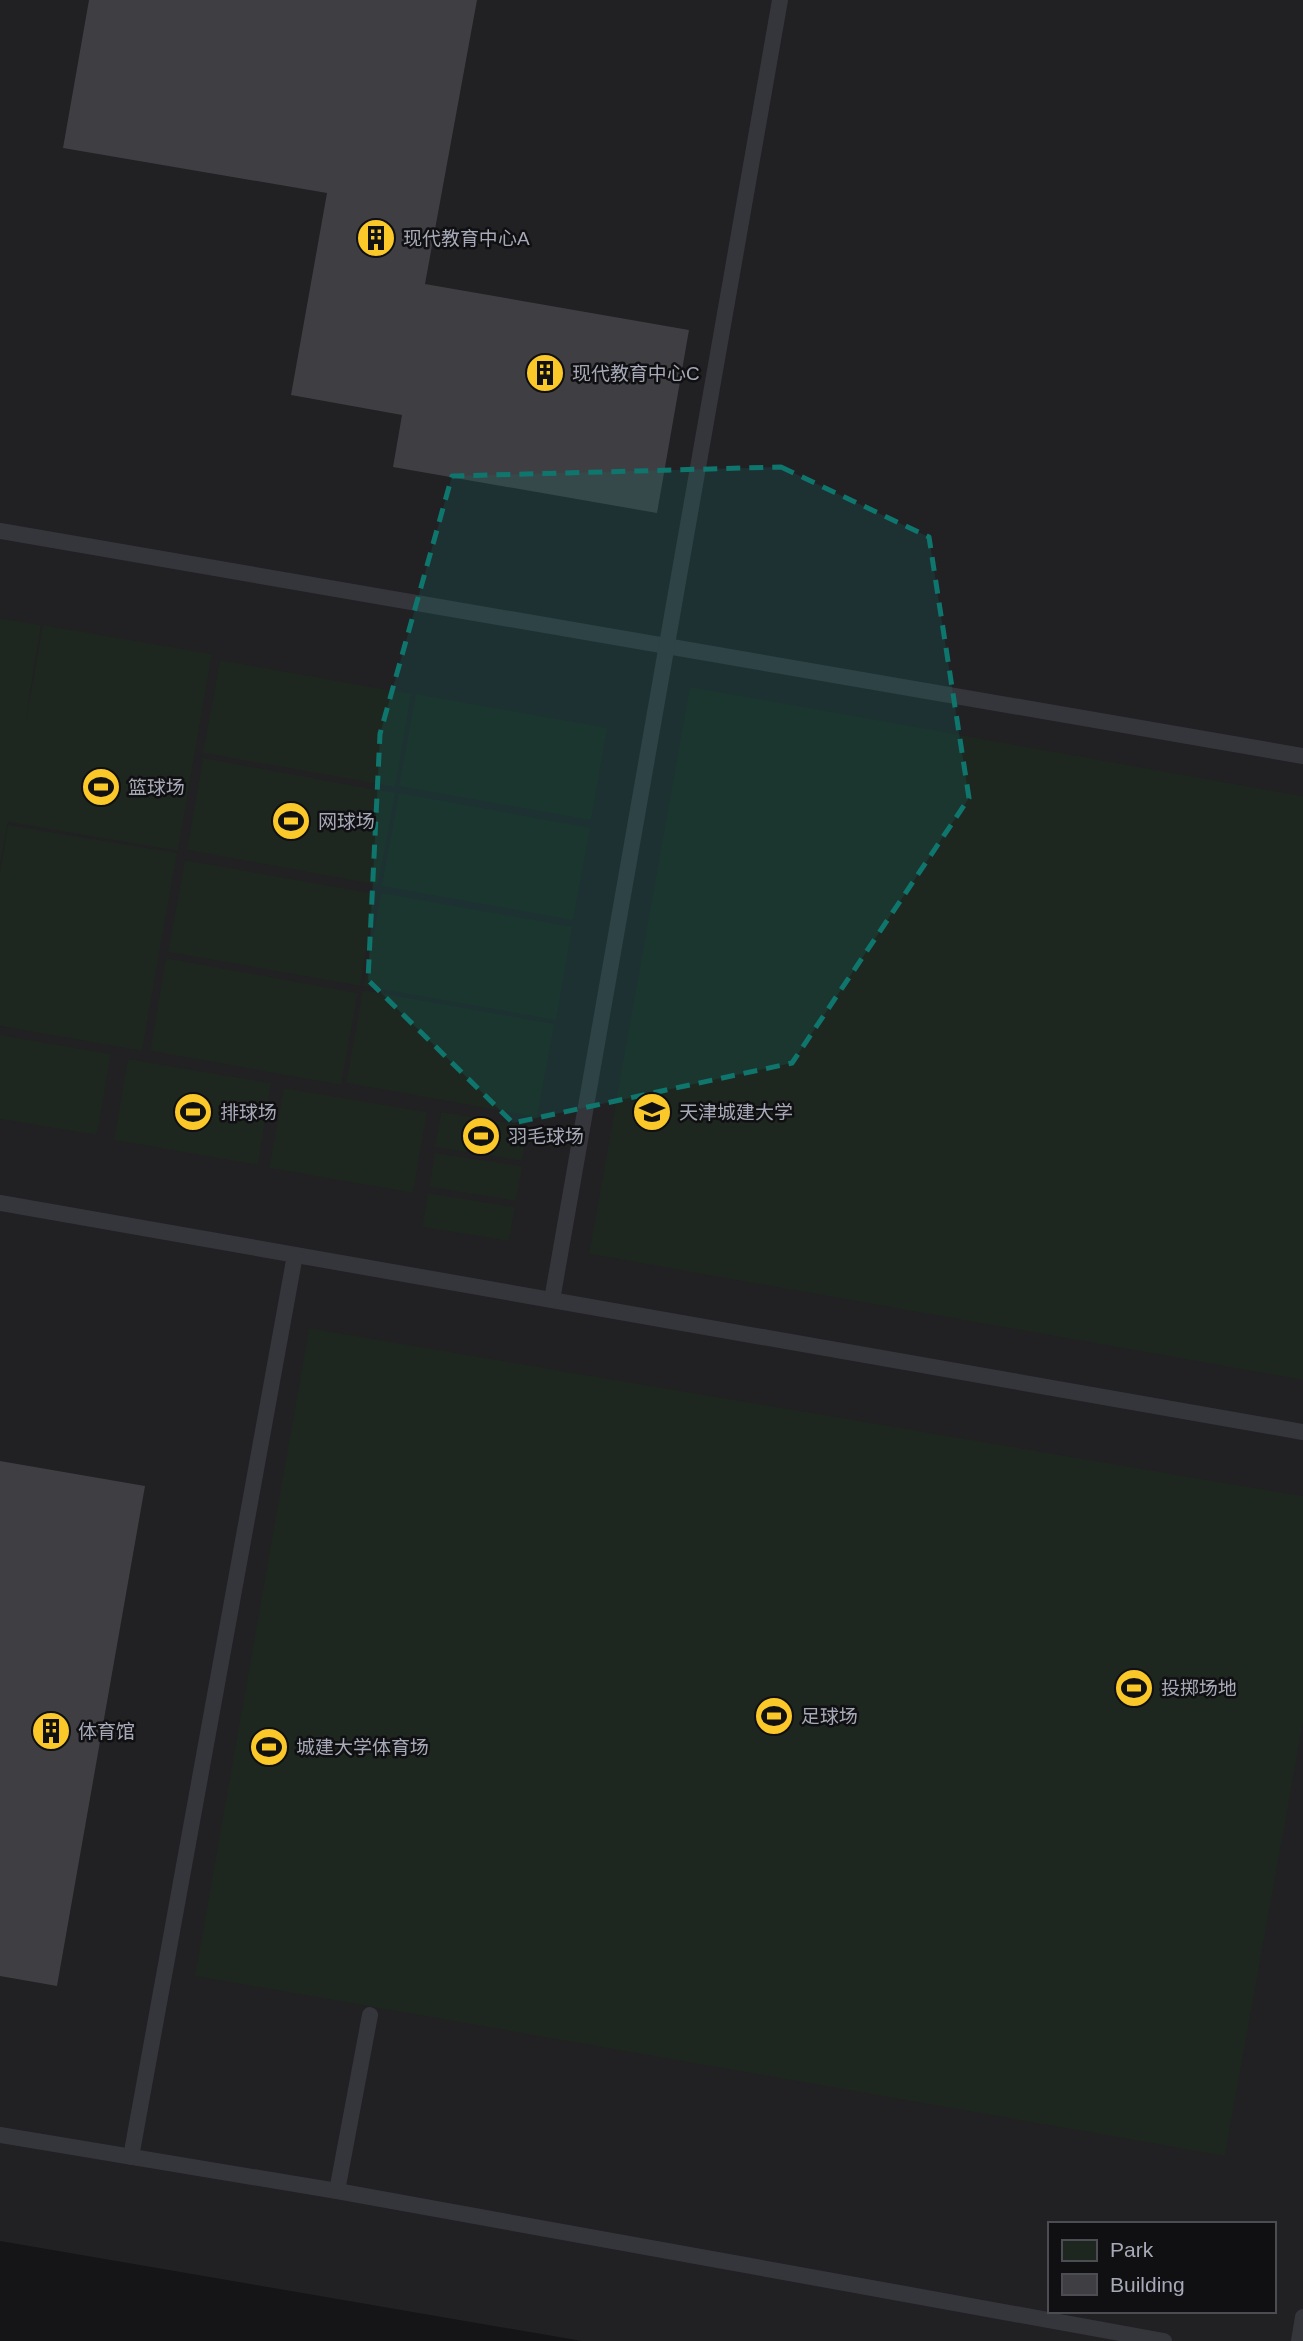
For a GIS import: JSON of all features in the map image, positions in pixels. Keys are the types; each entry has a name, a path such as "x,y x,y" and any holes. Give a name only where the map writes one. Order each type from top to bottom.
{"lane":[{"path":"552,1300 780,0"},
{"path":"0,531 1303,756"},
{"path":"0,1203 1303,1432"},
{"path":"131,2157 295,1255"},
{"path":"337,2191 370,2015"},
{"path":"0,2135 337,2191 1164,2341"},
{"path":"1299,2341 1303,2318"}],"highlighted area":[{"path":"781,467 929,537 969,798 792,1063 513,1123 368,980 380,734 452,476"}],"shaded area":[{"name":"天津城建大学","path":"0,0 1303,0 1303,2341 582,2341 0,2241"}],"green space":[{"path":"0,618 41,625 25,724 43,625 212,654 178,851 8,822 0,865"},
{"name":"网球场","path":"220,660 411,694 395,787 203,753"},
{"path":"690,687 1303,796 1303,1380 589,1254"},
{"name":"网球场","path":"416,694 607,728 591,820 399,786"},
{"name":"网球场","path":"203,758 395,793 378,885 187,850"},
{"name":"网球场","path":"399,793 590,828 573,920 382,886"},
{"path":"8,825 177,853 142,1051 0,1026 0,873"},
{"name":"网球场","path":"185,860 376,894 360,986 168,952"},
{"path":"381,893 572,927 556,1020 364,986"},
{"path":"166,958 358,993 341,1085 150,1051"},
{"path":"363,990 554,1024 537,1117 346,1083"},
{"path":"0,1035 111,1054 97,1135 0,1119"},
{"name":"排球场","path":"128,1059 271,1083 258,1165 114,1140"},
{"name":"排球场","path":"284,1088 427,1112 413,1193 269,1168"},
{"name":"羽毛球场","path":"441,1112 528,1126 522,1161 435,1147"},
{"name":"羽毛球场","path":"435,1153 522,1166 516,1201 429,1187"},
{"path":"428,1193 515,1207 509,1241 422,1227"},
{"path":"309,1328 1303,1496 1303,1723 1225,2156 195,1976"}],"building":[{"path":"89,0 477,0 425,284 689,330 657,513 393,467 402,415 291,395 327,193 63,148"},
{"name":"体育馆","path":"0,1461 145,1486 57,1986 0,1976"}],"place":[{"name":"现代教育中心A","path":"376,238"},
{"name":"现代教育中心C","path":"545,373"},
{"name":"篮球场","path":"101,787"},
{"name":"网球场","path":"291,821"},
{"name":"排球场","path":"193,1112"},
{"name":"天津城建大学","path":"652,1112"},
{"name":"羽毛球场","path":"481,1136"},
{"name":"投掷场地","path":"1134,1688"},
{"name":"足球场","path":"774,1716"},
{"name":"体育馆","path":"51,1731"},
{"name":"城建大学体育场","path":"269,1747"}]}
